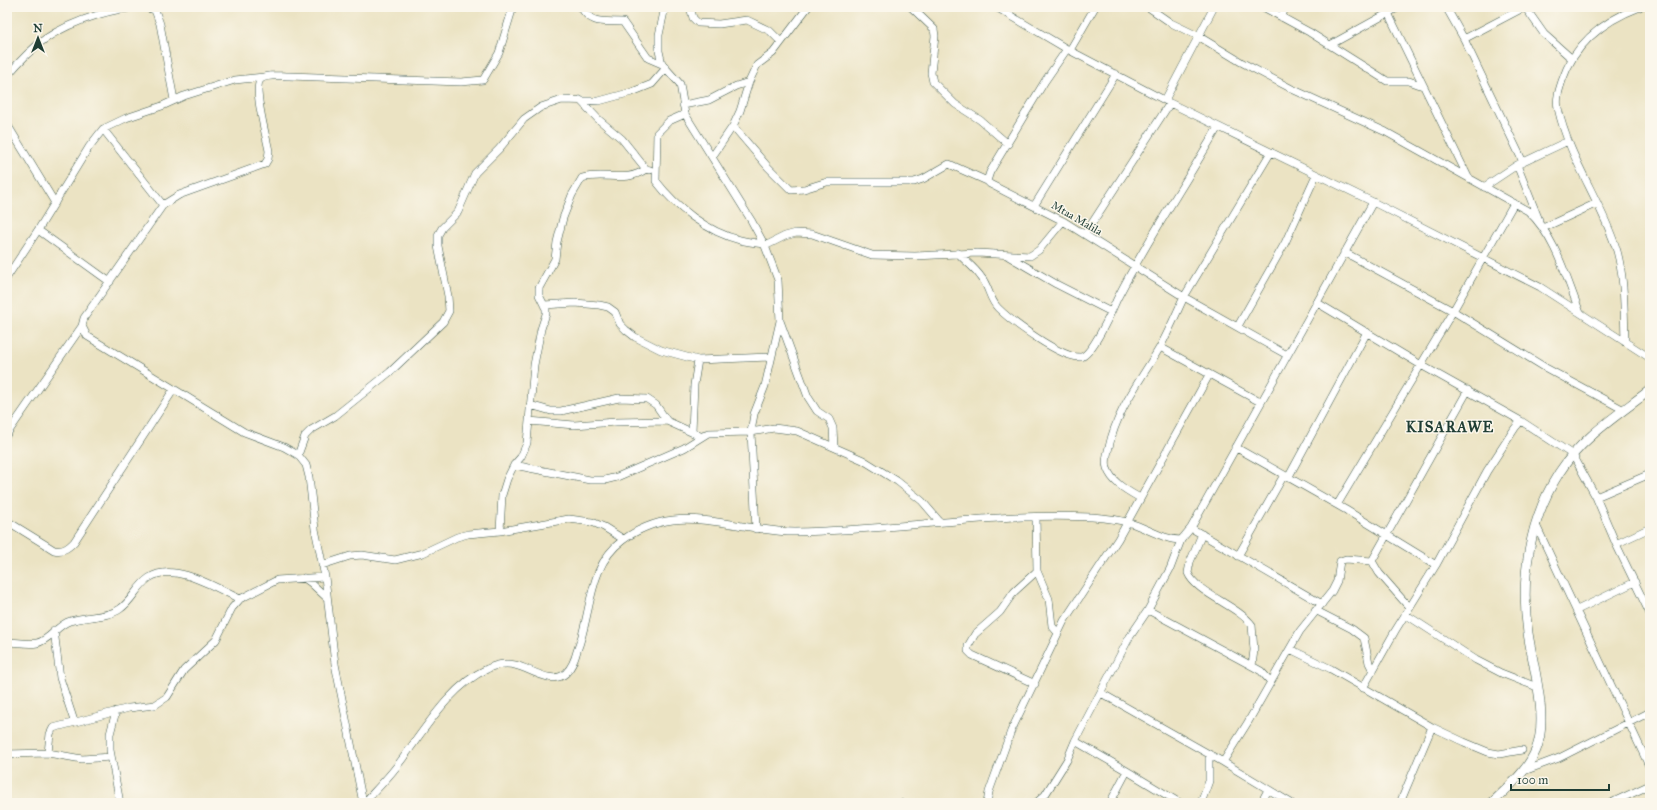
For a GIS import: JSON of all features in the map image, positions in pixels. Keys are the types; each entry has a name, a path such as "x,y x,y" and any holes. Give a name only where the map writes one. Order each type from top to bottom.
{"main road":[{"path":"1492,803 1524,771 1537,748 1541,720 1528,632 1526,601 1527,561 1536,525 1546,497 1559,473 1573,454 1593,433 1650,390"}],"street":[{"path":"7,76 44,40 63,28 121,9 148,7 155,10 160,24 174,100"},
{"path":"7,277 55,203 88,146 103,130 126,118 162,106 174,100 235,80 259,76 461,82 483,80 499,53 513,7"},
{"path":"581,7 586,15 593,20 623,22 648,58 664,66 680,84 685,114 765,245 778,280 780,321 796,370 808,398 817,411 829,419 831,423 834,447"},
{"path":"664,66 659,52 659,35 665,7"},
{"path":"690,7 693,18 698,23 720,24 747,20 770,31 781,42"},
{"path":"712,158 733,126 740,111 749,82 758,65 773,53 808,7"},
{"path":"912,7 934,29 936,36 931,73 933,82 955,104 980,120 1008,144"},
{"path":"996,7 1069,49 1218,127 1372,202 1540,287 1650,358"},
{"path":"987,181 990,172 1045,81 1069,49 1095,7"},
{"path":"1148,7 1171,23 1198,36 1292,89 1386,132 1468,177 1528,211 1541,225"},
{"path":"1084,234 1168,101 1198,36 1214,7"},
{"path":"1264,7 1330,45 1387,81 1409,81 1423,86"},
{"path":"1281,17 1286,7"},
{"path":"1330,45 1399,7"},
{"path":"1446,7 1464,39 1520,163 1541,225 1560,261 1579,311"},
{"path":"1464,39 1525,7 1544,34 1571,58"},
{"path":"1625,342 1623,289 1617,253 1609,229 1568,141 1558,107 1558,94 1571,58 1580,45 1599,28 1621,14 1640,7"},
{"path":"1388,13 1468,177"},
{"path":"298,455 305,436 311,430 335,416 390,372 443,322 448,311 448,296 438,246 438,235 442,228 458,212 475,173 499,149 524,119 541,107 562,100 599,100 632,92 652,84 664,66"},
{"path":"1034,206 1116,74"},
{"path":"7,434 82,326 84,318 163,205 179,195 265,164 268,159 269,151 257,87 260,79 264,77"},
{"path":"683,105 709,100 736,86 749,82"},
{"path":"580,100 598,119 622,139 646,169 655,172"},
{"path":"685,114 669,121 657,133 656,181 682,208 720,233 740,240 765,245 796,233 812,234 872,255 915,256 958,253 1007,256 1033,255 1063,221"},
{"path":"7,124 55,203"},
{"name":"Mtaa Malila","path":"733,126 768,167 791,190 804,189 827,182 914,182 923,179 950,164 987,181 997,189 1063,221 1184,297 1238,326 1287,355"},
{"path":"958,253 982,277 990,298 998,309 1042,342 1062,352 1080,357 1086,355 1136,266 1218,127"},
{"path":"103,130 163,205"},
{"path":"1484,187 1520,163 1568,141"},
{"path":"1140,498 1114,480 1107,469 1106,460 1111,434 1121,410 1160,347 1184,297 1270,152"},
{"path":"500,531 502,495 514,464 521,457 527,443 534,365 541,329 546,314 544,305 539,295 539,288 555,259 557,242 563,218 579,181 582,178 592,175 630,177 646,169"},
{"path":"1238,326 1285,243 1316,176"},
{"path":"1036,803 1048,790 1066,760 1129,638 1148,610 1170,569 1181,540 1191,528 1372,202"},
{"path":"1337,505 1453,311 1514,203"},
{"path":"1541,225 1597,203"},
{"path":"38,230 110,282"},
{"path":"1344,252 1453,311 1546,368 1624,410"},
{"path":"1007,256 1056,284 1111,312"},
{"path":"1316,302 1421,365 1521,421 1573,454 1596,497 1616,544 1650,614"},
{"path":"544,305 575,304 608,307 615,312 620,324 635,337 661,350 698,360 771,357"},
{"path":"756,529 751,432 754,414 765,386 780,321"},
{"path":"82,326 87,336 244,432 284,447 298,455 306,465 309,477 315,529 325,577 335,664 364,803"},
{"path":"1238,556 1286,476 1367,332"},
{"path":"1160,347 1260,402"},
{"path":"692,432 694,385 698,360"},
{"path":"987,803 989,792 1011,731 1035,684 1064,620 1118,539 1209,375"},
{"path":"7,521 54,550 61,551 69,547 74,542 174,389"},
{"path":"1372,561 1468,390"},
{"path":"530,406 561,411 587,406 604,400 640,398 647,399 656,405 667,421"},
{"path":"529,422 574,425 667,421 700,436"},
{"path":"1363,688 1409,607 1436,565 1488,471 1521,421"},
{"path":"514,464 590,480 605,480 617,477 684,448 700,436 708,433 751,432 774,428 797,431 863,460 897,481 922,501 940,522"},
{"path":"1235,447 1337,505 1436,565"},
{"path":"1596,497 1650,474"},
{"path":"364,803 396,768 424,729 456,691 469,679 486,669 501,664 514,664 548,677 565,675 572,665 582,640 594,582 600,566 608,552 623,539 661,522 674,520 696,520 756,529 794,532 1036,516 1092,517 1127,522 1167,538 1181,540"},
{"path":"1036,516 1037,570 1049,599 1052,626 1058,633"},
{"path":"322,565 350,556 395,560 424,553 456,537 569,519 592,522 604,527 623,539"},
{"path":"1536,525 1650,768"},
{"path":"1191,528 1322,604"},
{"path":"1616,544 1650,528"},
{"path":"1202,534 1190,562 1188,573 1195,584 1238,611 1252,625 1254,644 1252,666"},
{"path":"1223,762 1300,631 1315,610 1322,604 1332,591 1337,581 1340,561 1346,559 1372,561"},
{"path":"1372,561 1379,573 1409,607"},
{"path":"1035,684 972,655 968,651 968,646 974,634 1000,612 1014,592 1037,570"},
{"path":"7,642 39,643 54,630 70,621 119,610 148,578 172,572 191,576 240,599"},
{"path":"48,752 50,734 53,728 74,721 116,711 155,705 162,702 167,697 184,670 216,640 232,608 240,599 277,580 325,577"},
{"path":"304,578 327,598"},
{"path":"1577,610 1635,582"},
{"path":"1148,610 1261,671 1271,682"},
{"path":"1315,610 1352,629 1364,638 1369,663 1373,671"},
{"path":"1405,614 1476,660 1501,673 1537,687"},
{"path":"54,630 60,678 66,691 74,721"},
{"path":"1290,649 1331,669 1432,727 1488,752 1499,754 1522,750"},
{"path":"1101,693 1223,762 1291,803"},
{"path":"116,711 110,734 111,758 120,803"},
{"path":"1524,771 1560,758 1650,712"},
{"path":"1400,803 1432,727"},
{"path":"1075,741 1180,803"},
{"path":"7,754 48,752 82,759 111,758"},
{"path":"1201,803 1209,781 1209,754"},
{"path":"1110,803 1128,771"},
{"path":"1611,803 1650,785"},
{"path":"1261,803 1268,790"},
{"path":"890,803 900,803"}],"district":[{"name":"KISARAWE","path":"1450,427"}]}
